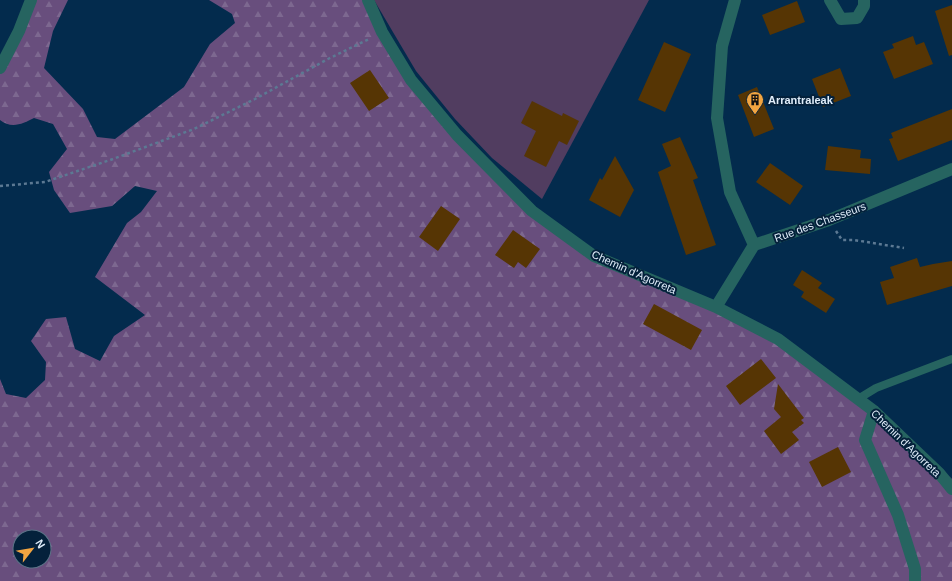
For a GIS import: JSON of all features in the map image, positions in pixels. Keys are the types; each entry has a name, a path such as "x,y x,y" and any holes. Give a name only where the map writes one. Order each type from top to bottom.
{"street":[{"path":"0,68 20,31 31,0"},
{"name":"Chemin d'Agorreta","path":"368,0 382,32 412,80 457,134 532,211 594,256 716,307 778,339 874,411 939,473 952,489"},
{"path":"716,307 754,245 730,192 717,118 722,46 735,0"},
{"path":"830,0 841,19 857,18 864,6 864,0"},
{"name":"Rue des Chasseurs","path":"754,245 829,220 952,169"},
{"path":"874,411 865,440 898,515 915,568 915,581"}],"lane":[{"path":"858,399 876,388 952,359"}],"path":[{"path":"0,186 45,182 194,129 256,99 328,59 382,32"},
{"path":"829,220 842,240 854,240 904,248"}],"shaded area":[{"path":"374,0 649,0 542,199 492,158 455,119 416,71"}],"green space":[{"path":"31,0 68,0 53,31 44,68 83,109 97,137 115,139 184,87 210,44 235,23 232,14 209,0 368,0 412,80 532,211 594,256 778,339 874,411 952,479 952,581 0,581 0,379 6,394 26,398 45,380 46,362 31,341 46,319 66,317 75,349 100,361 114,336 145,315 95,277 127,223 141,212 157,191 135,186 112,206 70,213 54,190 49,172 67,149 53,124 34,118 17,125 4,123 0,120 0,68"}],"building":[{"path":"797,1 805,22 770,35 762,15"},
{"path":"952,5 952,55 949,56 935,11"},
{"path":"913,36 916,45 924,42 933,64 894,79 883,52 894,48 892,44"},
{"path":"664,42 691,54 665,112 638,100"},
{"path":"840,68 851,96 823,107 812,79"},
{"path":"370,70 389,98 369,111 350,83"},
{"name":"Arrantraleak","path":"757,87 774,129 754,137 738,95"},
{"path":"532,101 562,116 563,113 579,121 567,145 559,141 546,167 524,156 536,131 521,123"},
{"path":"952,109 952,140 898,161 889,139 893,138 891,133"},
{"path":"680,137 698,178 693,180 716,245 686,255 658,172 671,166 662,144"},
{"path":"828,146 861,150 860,158 871,159 870,174 825,170"},
{"path":"615,156 634,190 620,217 589,200 600,178 602,180"},
{"path":"770,163 803,186 790,205 756,182"},
{"path":"441,206 460,219 438,251 419,237"},
{"path":"513,230 540,249 526,268 518,262 514,268 495,255"},
{"path":"917,258 920,267 952,261 952,286 887,305 880,282 894,278 890,267"},
{"path":"802,270 822,283 818,288 835,299 826,313 801,297 804,292 793,285"},
{"path":"654,304 702,330 691,350 643,324"},
{"path":"761,359 776,378 740,405 726,386"},
{"path":"778,384 804,418 801,420 804,423 792,432 799,440 781,454 764,431 781,417 774,409"},
{"path":"838,447 851,472 822,487 809,462"}],"place":[{"name":"Arrantraleak","path":"755,115"}]}
